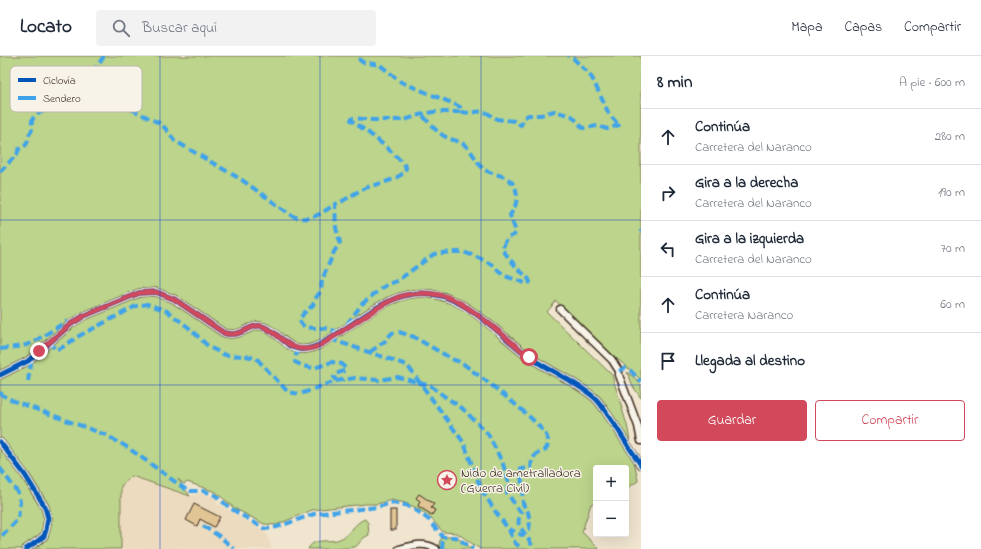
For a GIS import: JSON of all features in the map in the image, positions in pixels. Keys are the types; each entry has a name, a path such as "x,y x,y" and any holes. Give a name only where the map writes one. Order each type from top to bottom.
{"street":[{"path":"0,376 28,361 71,324 84,316 139,293 156,292 174,299 224,333 233,335 257,326 262,326 295,349 307,349 330,339 376,308 393,299 412,294 440,295 450,298 469,309 529,357 568,380 595,399 604,408 641,465"},
{"path":"560,309 612,360 619,371 619,375 638,426 641,441"},
{"path":"0,442 25,475 45,506 48,518 46,530 39,540 26,549"},
{"path":"399,549 424,544 436,549"}],"shaded area":[{"path":"132,476 190,496 199,493 209,497 212,495 218,499 216,503 266,532 272,549 121,549 121,486"}],"green space":[{"path":"0,56 641,56 641,380 612,355 556,301 547,312 612,375 627,425 638,481 629,487 629,465 593,465 593,503 591,504 582,532 599,549 480,549 457,533 443,532 429,516 417,508 405,503 391,500 377,504 312,510 276,525 264,524 234,508 216,492 187,482 184,484 178,479 190,496 132,476 121,486 121,549 0,549"},
{"path":"627,372 641,385 641,398 632,385"},
{"path":"365,519 368,523 369,535 355,547 338,549 308,549 313,543 337,540 346,536 358,523"},
{"path":"443,537 456,537 473,549 438,549 440,540"}],"building":[{"path":"419,494 434,504 431,508 435,510 432,515 418,506 420,501 416,498"},
{"path":"194,504 220,517 214,527 200,519 197,526 186,520"},
{"path":"390,510 396,510 396,530 390,530"}],"marked path":[{"path":"97,66 104,56"},
{"path":"339,333 326,329 304,327 299,320 313,305 315,299 321,291 322,280 340,242 336,228 335,204 365,188 395,178 405,172 406,167 373,136 351,120 353,118 373,120 405,120 433,112 461,112 460,107 401,82 380,65 362,62 358,58 359,56"},
{"path":"461,112 470,113 482,111 497,119 514,121 521,125 524,118 528,115 541,115 554,111 572,116 583,128 598,126 607,129 619,125 620,123 617,123 609,114 592,78 573,58 568,56"},
{"path":"0,172 17,154 19,149 27,144 32,130 32,120 41,112"},
{"path":"137,112 159,123 175,141 242,180 293,216 299,218 310,218 320,214 335,204"},
{"path":"347,324 362,304 379,290 388,284 397,281 434,254 463,252 491,264 505,276 528,284 530,282 502,249 507,238 514,235 516,232 510,215 515,206 517,197 515,187 503,176 483,168 466,146 441,134 426,120 422,114"},
{"path":"49,342 56,350 77,337 136,306 147,304 167,311 188,327 209,347 225,355 256,358 288,392 300,394 336,381 355,378 379,380 398,377 431,386 462,408 488,434 503,464 508,480 507,493 521,513 519,524 534,549"},
{"path":"0,349 23,346 32,343 67,321"},
{"path":"370,352 385,341 392,333 399,332 414,337 454,360 461,362 524,411 544,433 548,440 548,446 543,451 536,454 532,460 531,468 521,469 523,504 528,512 530,522 529,529 522,535 509,529"},
{"path":"330,339 407,365 464,443 481,489 509,530 515,543 523,549"},
{"path":"299,349 295,362 303,366 314,368 332,362 342,364 346,370 336,374 334,377 336,381"},
{"path":"28,381 32,357"},
{"path":"619,371 625,368 631,371 641,382"},
{"path":"0,392 2,395 14,401 106,435 127,447 188,491 204,491 215,495 230,508 265,529 277,527 314,514 378,507 391,503 405,505 417,511 429,520 443,537 456,537 473,549"},
{"path":"0,468 18,493 20,502 18,519 0,538"},
{"path":"203,526 219,536 234,549"},
{"path":"442,549 443,537"}],"cycle path":[{"path":"0,375 28,361 71,324 84,316 139,293 156,292 174,299 224,333 236,334 253,327 261,326 271,331 294,348 299,349 315,347 374,309 392,300 412,294 429,294 445,297 475,313 528,356 579,386 595,398 601,404 641,465"},
{"path":"0,442 25,475 45,507 48,518 44,536 26,549"}],"place":[{"name":"Nido de ametralladora (Guerra Civil)","path":"447,480"}],"route":[{"path":"39,351 71,324 84,316 139,293 149,291 166,294 217,330 224,333 233,335 257,326 262,326 279,336 295,349 301,350 314,347 330,339 376,308 393,299 412,294 426,294 440,295 450,298 469,309 529,357"}]}
